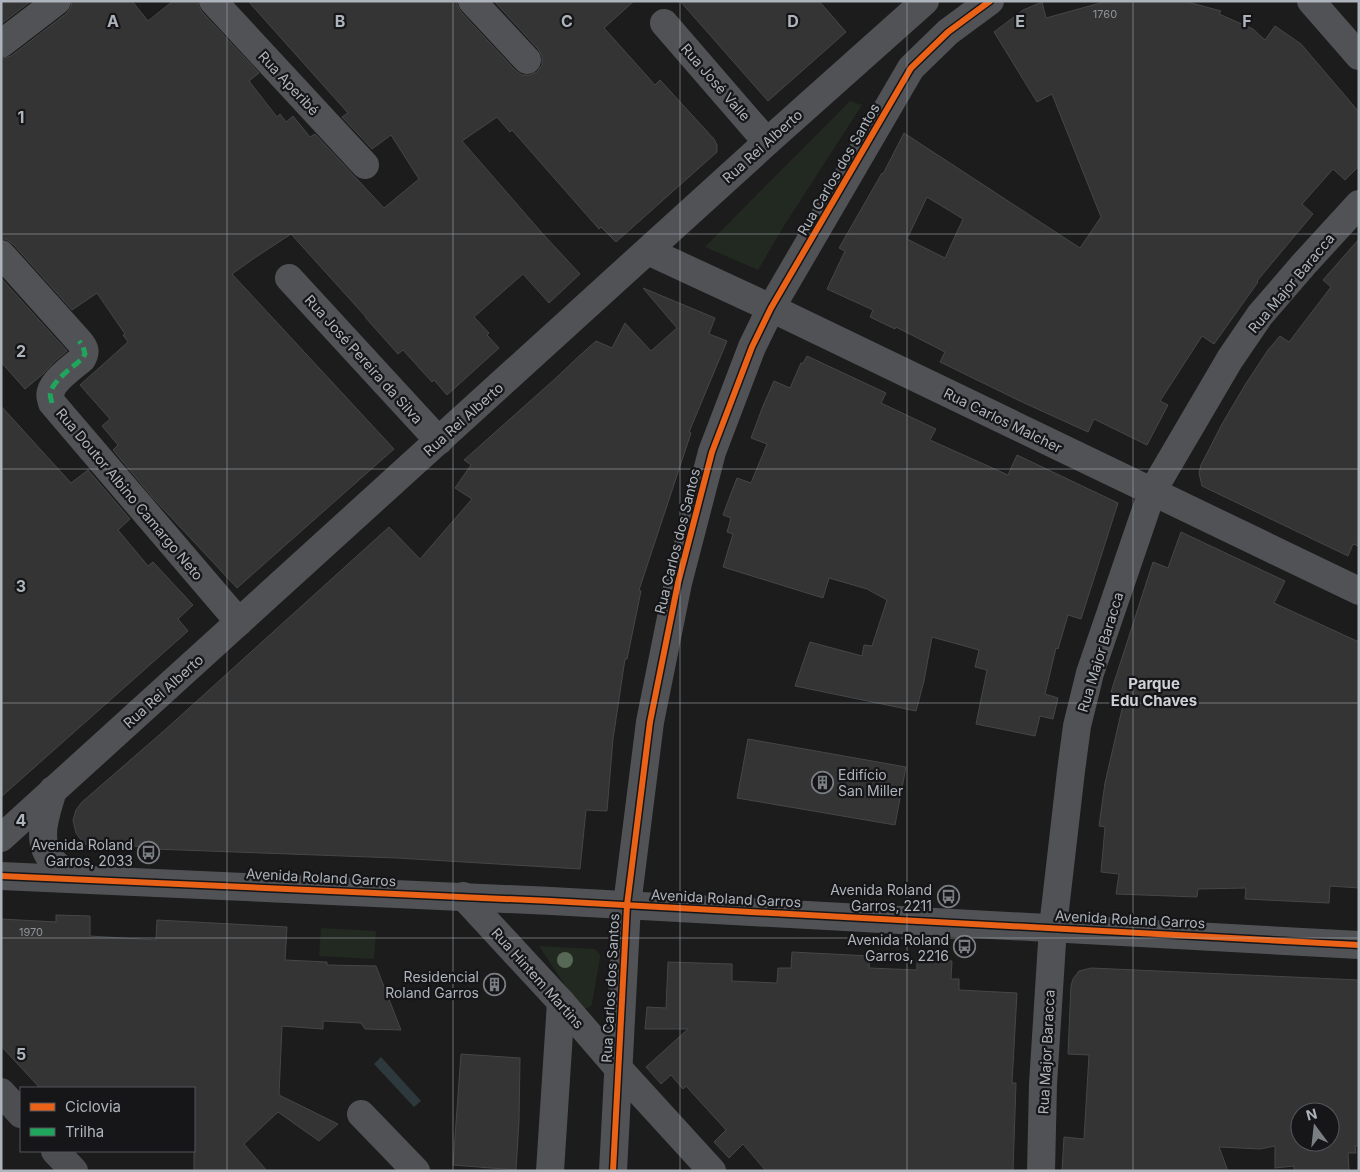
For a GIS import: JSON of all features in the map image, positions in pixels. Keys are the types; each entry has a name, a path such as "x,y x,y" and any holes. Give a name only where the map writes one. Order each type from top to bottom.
{"main road":[{"path":"1,1092 20,1113"},
{"path":"56,1152 74,1171"}],"street":[{"path":"1,44 57,1"},
{"name":"Rua Aperibé","path":"213,1 364,165"},
{"path":"472,1 527,60"},
{"name":"Rua Rei Alberto","path":"1,838 767,142 926,1"},
{"name":"Rua Carlos dos Santos","path":"613,1171 626,905 650,722 678,583 712,452 752,347 771,308 911,68 948,32 990,1"},
{"path":"1311,1 1359,56"},
{"name":"Rua José Valle","path":"664,23 767,142"},
{"name":"Rua Major Baracca","path":"1041,1171 1043,1084 1054,927 1070,771 1077,726 1090,673 1152,492 1230,359 1260,315 1359,204"},
{"name":"Rua Carlos Malcher","path":"648,251 771,308 1359,591"},
{"name":"Rua Doutor Albino Camargo Neto","path":"1,254 83,346 85,354 82,359 55,384 51,391 52,403 239,622"},
{"name":"Rua José Pereira da Silva","path":"289,278 439,440"},
{"path":"53,790 43,824 44,844 50,858 71,879"},
{"name":"Avenida Roland Garros","path":"1,876 464,896 1359,945"},
{"name":"Rua Hintem Martins","path":"464,896 712,1171"},
{"path":"550,1171 561,1002"},
{"path":"361,1114 416,1171"}],"shaded area":[{"path":"850,101 862,105 782,229 758,270 705,247"},
{"path":"321,928 376,931 374,959 319,956"},
{"path":"539,946 595,949 600,958 590,1007 580,1008"},
{"path":"381,1057 421,1101 414,1107 374,1064"}],"building":[{"path":"1,1 31,1 1,24"},
{"path":"72,1 132,1 148,21 173,1 198,1 202,12 259,73 249,81 277,117 280,114 286,122 293,116 310,137 315,134 384,208 419,179 391,135 372,149 342,117 348,113 248,1 457,1 461,12 516,71 522,75 530,75 537,72 542,65 542,56 538,49 494,1 634,1 604,28 655,85 660,80 714,139 717,145 717,152 616,242 601,227 599,229 512,130 510,132 497,117 462,141 580,274 549,303 523,274 474,317 489,333 487,335 499,348 447,395 434,380 432,382 403,350 398,354 291,234 232,274 394,449 237,588 153,498 113,450 118,445 102,426 110,419 80,385 128,342 123,335 125,334 97,293 72,310 13,244 6,239 1,239 1,59 11,56 67,13"},
{"path":"680,1 819,1 846,32 768,101"},
{"path":"1184,1 1221,11 1219,14 1253,29 1265,40 1275,26 1301,44 1359,112 1359,166 1345,180 1333,169 1302,204 1313,214 1257,281 1214,344 1202,336 1160,401 1168,405 1147,445 1094,419 1088,432 940,362 945,352 896,327 895,329 870,317 873,310 827,289 845,251 839,248 883,174 904,133 1080,248 1101,217 1052,94 1037,102 994,32 1023,10 1042,2 1046,18 1104,2","holes":["927,197 963,219 945,258 907,239"]},
{"path":"1359,239 1359,546 1353,544 1348,556 1202,486 1199,473 1201,465 1222,424 1268,350 1280,336 1289,342 1331,287 1323,280"},
{"path":"1,278 67,351 25,389 1,362"},
{"path":"643,288 715,318 709,334 727,341 689,432 691,433 639,590 641,591 627,659 625,659 613,739 607,811 586,810 580,869 397,858 154,849 154,847 84,844 76,833 73,820 76,810 82,802 166,729 389,527 420,559 472,499 455,488 471,465 464,460 596,341 612,348 625,323 651,351 677,328"},
{"path":"807,356 886,393 881,403 936,429 930,440 1008,475 1017,455 1118,503 1081,619 1068,615 1058,649 1056,648 1045,694 1058,698 1053,719 1040,716 1035,736 976,724 987,670 975,667 979,650 932,637 916,711 795,686 810,642 862,656 864,645 872,646 887,600 867,589 829,578 823,598 723,567 733,534 727,532 731,518 723,515 737,478 751,483 767,444 751,438 763,406 774,381 790,388 801,363 803,363"},
{"path":"1,406 71,483 88,470 130,519 118,530 148,566 153,562 193,605 178,619 188,631 1,797"},
{"path":"1181,532 1285,581 1274,603 1359,642 1359,888 1330,886 1329,903 1245,899 1246,888 1198,889 1197,897 1116,894 1119,874 1101,872 1105,827 1099,826 1105,783 1125,696 1111,692 1153,562 1168,568"},
{"name":"Edifício San Miller","path":"748,739 906,767 895,825 737,798"},
{"path":"56,915 90,916 90,936 156,940 157,920 287,927 285,960 327,962 327,965 376,966 401,1030 365,1029 361,1023 323,1021 323,1029 282,1026 279,1095 338,1124 319,1141 278,1112 244,1144 267,1171 194,1171 195,1087 39,1087 1,1046 1,919 56,922"},
{"path":"792,952 870,956 869,968 917,970 917,959 952,961 951,979 959,979 959,990 1017,993 1012,1083 1016,1083 1013,1171 766,1171 743,1144 729,1158 714,1142 726,1130 686,1086 683,1089 671,1075 661,1084 646,1067 688,1029 645,1029 647,1007 666,1008 668,962 732,964 732,981 777,983 778,968 791,968"},
{"path":"1091,968 1359,980 1359,1146 1355,1146 1356,1153 1348,1153 1349,1171 1294,1171 1294,1166 1275,1168 1275,1146 1260,1149 1219,1147 1228,1171 1062,1171 1064,1137 1084,1139 1089,1055 1068,1054 1071,986 1073,979 1079,971"},
{"path":"461,1054 520,1058 516,1170 453,1165"}],"marked path":[{"path":"52,403 50,394 53,387 85,354 83,346 79,341"}],"cycle path":[{"path":"613,1171 627,905 650,722 678,583 712,452 752,347 771,308 911,68 948,32 990,1"},
{"path":"1,876 680,908 1359,945"}],"place":[{"name":"Edifício San Miller","path":"822,782"},
{"name":"Avenida Roland Garros, 2033","path":"149,852"},
{"name":"Avenida Roland Garros, 2211","path":"948,897"},
{"name":"Avenida Roland Garros, 2216","path":"965,947"},
{"name":"Residencial Roland Garros","path":"495,984"}],"district":[{"name":"Parque Edu Chaves","path":"1154,692"}]}
